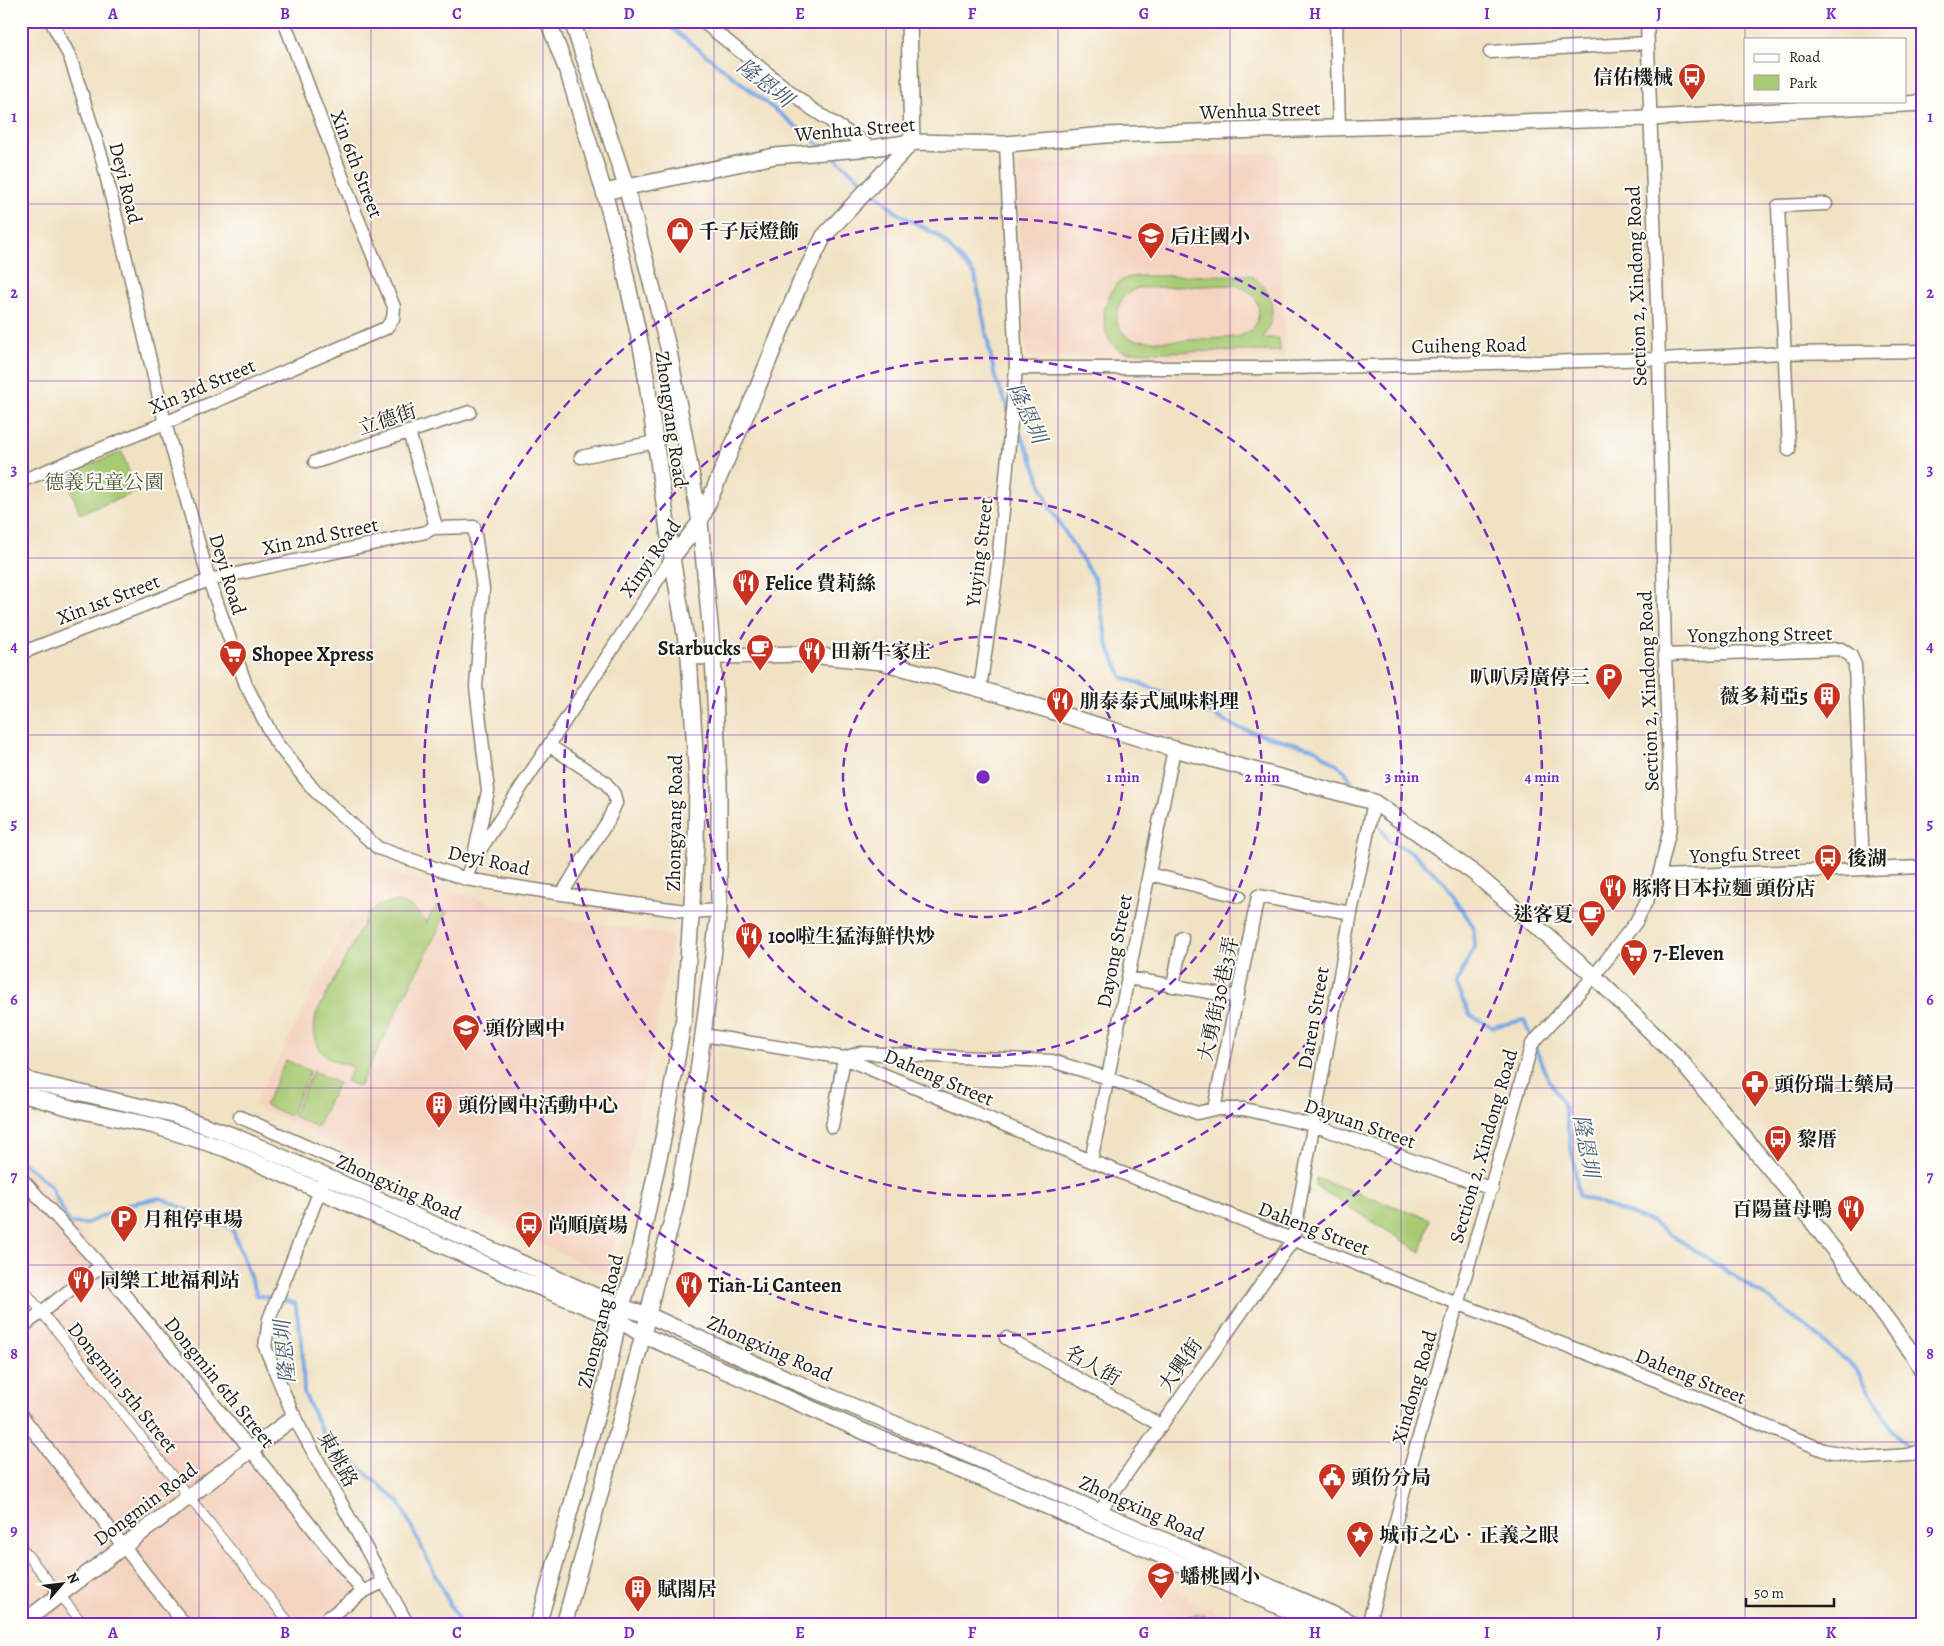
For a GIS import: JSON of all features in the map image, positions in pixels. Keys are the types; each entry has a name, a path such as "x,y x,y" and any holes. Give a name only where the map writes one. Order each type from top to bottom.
{"street":[{"name":"Deyi Road","path":"51,21 70,57 102,158 165,422 209,580 246,685 276,741 314,790 378,848 466,879 692,912 719,910"},
{"name":"Xin 6th Street","path":"284,21 356,214 394,307 393,319"},
{"name":"Zhongyang Road","path":"538,1625 604,1389 620,1314 635,1269 664,1134 684,1017 696,846 697,782 689,657 672,558 641,346 622,258 604,192 569,76 548,21"},
{"name":"Zhongyang Road","path":"564,1625 675,1209 691,1122 719,910 719,783 713,656 700,522 669,351 626,186 572,21"},
{"path":"702,21 812,109 872,148"},
{"path":"909,21 912,142"},
{"path":"1336,21 1339,127"},
{"name":"Section 2, Xindong Road","path":"1457,1304 1534,1042 1594,976 1636,922 1659,876 1671,824 1665,655 1659,359 1647,21"},
{"path":"1490,52 1647,43"},
{"name":"Wenhua Street","path":"604,192 775,156 872,148 912,142 1006,144 1105,135 1649,118 1923,103"},
{"name":"Xinyi Road","path":"466,879 472,862 672,558 700,522 801,281 824,236 912,142"},
{"name":"Yuying Street","path":"980,688 998,564 1016,368 1006,144"},
{"path":"1789,450 1778,206 1826,204"},
{"name":"Xin 3rd Street","path":"21,481 386,328 393,319"},
{"name":"Cuiheng Road","path":"1016,368 1291,368 1659,359 1784,353 1923,351"},
{"name":"立德街","path":"315,462 470,412"},
{"path":"410,432 434,525"},
{"path":"581,457 655,442"},
{"name":"Xin 2nd Street","path":"209,580 426,532 434,525 474,527 483,589 476,687 488,791 472,862"},
{"name":"Xin 1st Street","path":"21,654 209,580"},
{"name":"Yongzhong Street","path":"1665,655 1841,650 1851,656 1855,665 1863,869"},
{"path":"689,657 798,654 882,662 980,688 1174,749 1374,802 1474,873 1594,976 1679,1059 1796,1200 1913,1354 1923,1372"},
{"path":"550,746 605,782 614,794 616,803 608,821 562,894"},
{"name":"Dayong Street","path":"1092,1161 1174,749"},
{"name":"Daren Street","path":"1293,1240 1351,913 1374,802"},
{"name":"Yongfu Street","path":"1659,876 1923,867"},
{"path":"1149,874 1239,896"},
{"name":"大勇街30巷3弄","path":"1214,1108 1258,896 1351,913"},
{"path":"1173,986 1182,938"},
{"path":"1128,978 1238,997"},
{"name":"Daheng Street","path":"703,1035 844,1058 1092,1161 1664,1383 1823,1450 1865,1458 1916,1452"},
{"name":"Dayuan Street","path":"844,1058 860,1053 1052,1061 1108,1078 1196,1113 1214,1108 1244,1109 1313,1125 1492,1189"},
{"path":"832,1128 844,1058"},
{"name":"Zhongxing Road","path":"21,1075 30,1081 169,1112 232,1135 620,1314 643,1334 881,1438 993,1483 1322,1625"},
{"name":"Zhongxing Road","path":"21,1094 78,1110 155,1126 226,1150 502,1272 620,1314 648,1315 788,1379 1100,1511 1357,1625"},
{"path":"240,1116 339,1161"},
{"path":"319,1192 326,1177"},
{"name":"Dongmin 6th Street","path":"21,1178 101,1266 251,1450 363,1592"},
{"name":"東桃路","path":"319,1192 269,1319 265,1347 294,1417 408,1625"},
{"name":"大興街","path":"1100,1511 1293,1240"},
{"path":"21,1328 101,1266"},
{"name":"Dongmin 5th Street","path":"21,1286 292,1625"},
{"name":"Xindong Road","path":"1368,1625 1457,1304"},
{"name":"名人街","path":"1006,1338 1160,1425"},
{"path":"781,1394 788,1379"},
{"path":"21,1415 185,1625"},
{"name":"Dongmin Road","path":"21,1624 294,1417"},
{"path":"21,1547 84,1625"},
{"path":"318,1625 363,1592 383,1582"}],"shaded area":[{"name":"后庄國小","path":"1277,153 1285,358 1026,356 1017,165"},
{"name":"頭份國中","path":"377,869 516,910 673,936 607,1276 254,1105"},
{"path":"21,1160 375,1595 337,1625 21,1625"},
{"name":"蟠桃國小","path":"1143,1575 1243,1625 1115,1625"}],"green space":[{"path":"1250,275 1264,288 1271,304 1271,321 1262,338 1279,338 1280,351 1126,352 1118,349 1109,340 1106,331 1104,321 1107,300 1112,290 1119,283 1129,277","holes":["1233,285 1244,288 1257,302 1258,318 1254,326 1247,333 1237,337 1198,340 1138,340 1130,338 1118,326 1117,311 1120,303 1124,297 1138,288"]},
{"name":"德義兒童公園","path":"122,452 136,492 80,514 65,474"},
{"path":"392,902 408,905 420,914 426,923 436,906 447,912 359,1087 346,1081 353,1067 334,1061 323,1053 319,1047 314,1028 316,1014 369,913 379,905"},
{"path":"286,1060 310,1071 290,1116 265,1105"},
{"path":"313,1071 338,1083 317,1127 293,1116"},
{"path":"1316,1178 1430,1219 1421,1252 1316,1186"},
{"path":"1201,1613 1223,1625 1174,1625 1183,1618"}],"waterway":[{"name":"隆恩圳","path":"663,21 822,147"},
{"name":"隆恩圳","path":"833,156 868,186"},
{"name":"隆恩圳","path":"873,191 897,213 939,236 975,275 995,378 1008,407"},
{"name":"隆恩圳","path":"1015,422 1031,457 1050,508 1095,580 1108,646 1122,677 1190,702 1238,728 1315,749 1345,771 1359,794"},
{"name":"隆恩圳","path":"1378,824 1389,841 1413,853 1444,882 1473,926 1475,946 1455,984 1470,1015 1492,1027 1524,1020 1532,1040"},
{"name":"隆恩圳","path":"1535,1047 1545,1072 1565,1109 1579,1196 1652,1222 1772,1301 1806,1326 1856,1369 1892,1430 1910,1451"},
{"name":"隆恩圳","path":"21,1161 50,1185 69,1223 85,1224 129,1204 160,1198 232,1228 257,1295 295,1303 302,1343 304,1393 325,1438 399,1502 458,1620"},
{"name":"隆恩圳","path":"1915,1456 1923,1466"}],"place":[{"name":"信佑機械","path":"1692,101"},
{"name":"千子辰燈飾","path":"680,255"},
{"name":"后庄國小","path":"1151,260"},
{"name":"Felice 費莉絲","path":"746,607"},
{"name":"Starbucks","path":"760,672"},
{"name":"田新牛家庄","path":"812,675"},
{"name":"Shopee Xpress","path":"233,678"},
{"name":"叭叭房廣停三","path":"1609,701"},
{"name":"薇多莉亞5","path":"1827,720"},
{"name":"朋泰泰式風味料理","path":"1060,725"},
{"name":"後湖","path":"1828,882"},
{"name":"豚將日本拉麵 頭份店","path":"1613,912"},
{"name":"迷客夏","path":"1592,938"},
{"name":"100啦生猛海鮮快炒","path":"749,960"},
{"name":"7-Eleven","path":"1634,977"},
{"name":"頭份國中","path":"466,1052"},
{"name":"頭份瑞士藥局","path":"1755,1108"},
{"name":"頭份國中活動中心","path":"439,1129"},
{"name":"黎厝","path":"1778,1163"},
{"name":"百陽薑母鴨","path":"1851,1233"},
{"name":"月租停車場","path":"124,1243"},
{"name":"尚順廣場","path":"529,1249"},
{"name":"同樂工地福利站","path":"81,1304"},
{"name":"Tian-Li Canteen","path":"689,1309"},
{"name":"頭份分局","path":"1332,1501"},
{"name":"城市之心‧正義之眼","path":"1360,1559"},
{"name":"蟠桃國小","path":"1161,1600"},
{"name":"賦閣居","path":"638,1613"}]}
